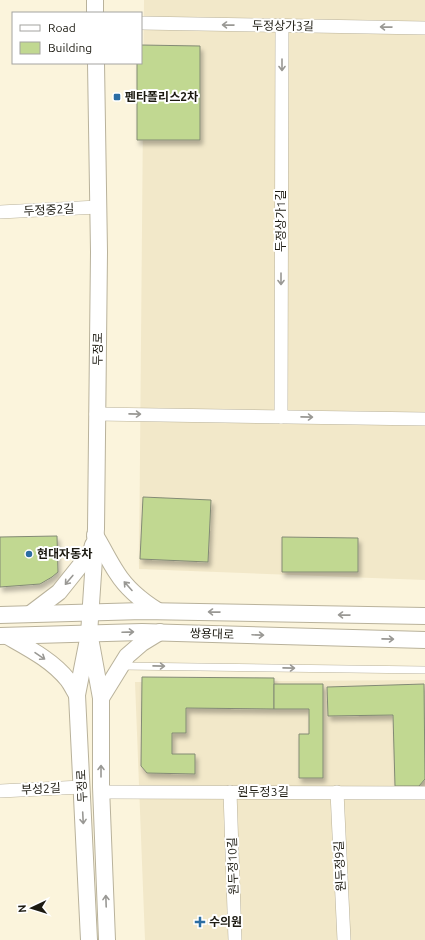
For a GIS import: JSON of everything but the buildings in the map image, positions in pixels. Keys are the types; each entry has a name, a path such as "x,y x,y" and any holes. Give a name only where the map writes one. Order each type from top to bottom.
{"street":[{"path":"95,0 95,12"},
{"name":"두정상가3길","path":"142,23 425,28"},
{"name":"두정상가1길","path":"281,417 282,26"},
{"name":"두정로","path":"89,940 78,696 89,634 89,612 95,535 99,252 96,64"},
{"name":"두정중2길","path":"0,212 98,207"},
{"path":"96,414 425,419"},
{"path":"95,535 118,574 142,601 158,611"},
{"path":"30,614 58,592 72,577 91,552 95,535"},
{"name":"쌍용대로","path":"0,615 158,611 425,616"},
{"path":"101,698 127,656 142,643 160,632"},
{"name":"쌍용대로","path":"4,636 160,632 425,640"},
{"name":"두정로","path":"89,634 101,698 102,792 107,940"},
{"path":"4,636 42,657 54,666 68,679 78,696"},
{"name":"부성2길","path":"0,791 82,787"},
{"name":"원두정3길","path":"102,792 425,793"},
{"name":"원두정10길","path":"230,792 235,940"},
{"name":"원두정9길","path":"337,792 344,940"}],"lane":[{"path":"120,666 425,670"}],"shaded area":[{"path":"144,0 425,0 425,580 139,569"},
{"path":"425,680 425,940 145,940 135,682"}],"place":[{"name":"펜타폴리스2차","path":"117,97"},
{"name":"현대자동차","path":"29,554"},
{"name":"수의원","path":"200,922"}]}
